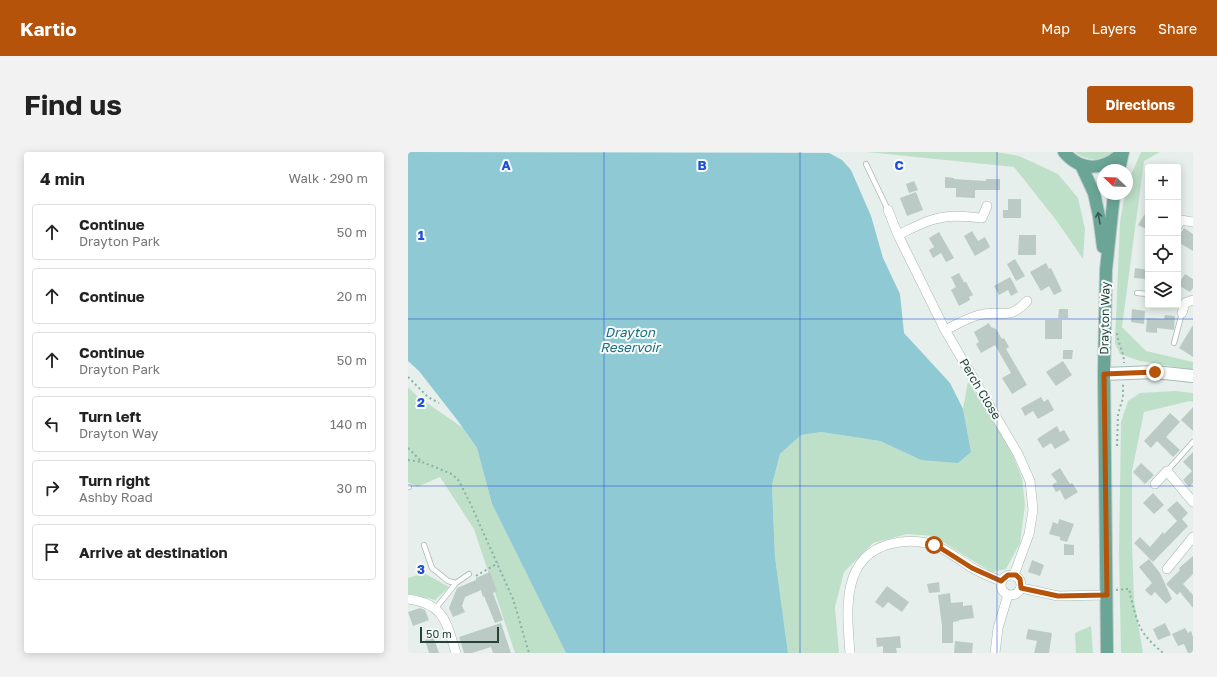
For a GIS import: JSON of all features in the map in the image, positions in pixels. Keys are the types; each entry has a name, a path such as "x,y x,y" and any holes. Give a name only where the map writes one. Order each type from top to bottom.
{"main road":[{"path":"1057,152 1067,154 1080,165 1092,167 1104,166 1115,160 1123,152"},
{"path":"1120,164 1123,152"},
{"name":"Drayton Way","path":"1080,165 1094,193 1096,201 1106,270"},
{"name":"Drayton Way","path":"1107,653 1112,594 1104,374 1106,270 1113,200"}],"street":[{"path":"898,235 925,223 944,217 958,216 982,218 987,206"},
{"name":"Perch Close","path":"888,210 898,235 945,330 1018,454 1030,481 1033,510 1029,534 1014,575"},
{"path":"1181,221 1193,222"},
{"path":"945,330 978,315 1013,312 1020,309 1027,301"},
{"path":"1182,313 1185,301"},
{"path":"1104,374 1124,372 1155,372 1193,376"},
{"path":"1155,484 1167,471 1193,502"},
{"path":"1167,569 1193,536"},
{"path":"850,653 848,604 853,577 858,564 870,553 883,546 911,540 934,545 972,568 1001,581"},
{"path":"1001,581 1008,575 1014,575 1020,579 1021,588"},
{"path":"1001,581 1002,590 1008,594 1015,594 1021,588"},
{"path":"1021,588 1058,596 1112,594"},
{"path":"995,653 998,628 1008,594"},
{"path":"408,599 417,600 436,608 442,614 447,624 456,653"}],"lane":[{"path":"866,164 888,210"},
{"path":"1136,293 1145,294"},
{"path":"1174,343 1182,313"},
{"path":"1167,471 1193,442"},
{"path":"424,545 432,568 448,581 456,583"},
{"path":"436,608 456,583 469,574"}],"path":[{"path":"1116,329 1118,343 1124,355 1123,398 1118,414 1117,452"},
{"path":"408,377 428,397 439,403"},
{"path":"408,448 422,462"},
{"path":"408,460 422,462 452,474 459,481 513,599 529,653"},
{"path":"1112,594 1129,589 1142,630 1163,653"}],"green space":[{"path":"867,152 996,152 1019,156 1058,174 1078,198 1085,229 1083,259 1056,220 1014,167"},
{"path":"1075,152 1113,152 1099,159 1089,159"},
{"path":"1141,152 1160,152 1144,161 1122,327 1146,351 1193,362 1193,370 1140,361 1120,354 1115,343 1120,222 1124,200 1133,200 1133,170"},
{"path":"968,381 1009,446 1022,478 1025,505 1020,543 1006,569 992,572 934,536 907,534 873,543 844,572 835,607 839,653 788,653 775,557 772,485 780,454 801,435 821,432 880,441 921,460 971,452 963,409"},
{"path":"408,387 417,396 463,428 477,448 492,504 566,653 515,653 474,529 440,477 417,487 408,482"},
{"path":"1175,391 1193,393 1193,402 1190,401 1144,412 1132,471 1134,600 1143,653 1121,653 1119,552 1121,422 1128,401 1140,393"},
{"path":"424,573 449,587 435,600 408,594 408,578"},
{"path":"1091,626 1093,653 1076,653 1075,633"}],"water":[{"name":"Drayton Reservoir","path":"408,152 829,153 842,160 851,170 871,216 883,258 900,294 904,333 950,383 963,409 971,452 958,463 921,460 880,441 821,432 801,435 780,454 772,485 775,557 788,653 566,653 492,504 477,448 419,371 408,361"}],"building":[{"path":"945,177 986,181 986,179 1000,179 1000,190 975,190 975,198 956,197 956,188 945,188"},
{"path":"914,181 918,190 909,193 906,184"},
{"path":"916,192 923,210 907,216 900,198"},
{"path":"1008,199 1021,199 1021,218 1003,218 1003,210 1008,210"},
{"path":"1145,214 1145,228 1138,225"},
{"path":"1184,228 1193,234 1193,251 1181,244 1181,233"},
{"path":"972,231 978,241 985,237 990,247 975,256 964,236"},
{"path":"939,232 954,258 946,262 941,253 933,258 929,250 934,247 929,238"},
{"path":"1019,235 1036,235 1036,255 1018,255"},
{"path":"1015,259 1025,276 1016,281 1007,264"},
{"path":"1046,263 1049,269 1051,268 1062,291 1054,295 1049,286 1041,291 1030,272"},
{"path":"1135,268 1145,270 1145,279 1134,278"},
{"path":"959,273 973,295 969,297 970,300 959,306 951,290 956,287 951,277"},
{"path":"1185,274 1193,279 1193,288 1190,292 1181,287 1181,280"},
{"path":"1010,277 1018,292 1011,296 1008,290 999,295 994,286"},
{"path":"1059,309 1068,309 1068,318 1058,318"},
{"path":"1132,309 1145,311 1144,324 1131,322"},
{"path":"1165,315 1175,316 1174,330 1157,328 1157,333 1146,332 1147,318 1164,319"},
{"path":"1045,320 1062,320 1062,339 1045,339"},
{"path":"989,323 991,327 996,329 1002,339 1004,338 1009,347 1006,349 1027,385 1012,394 1002,378 1011,373 995,345 981,353 976,344 979,342 974,332"},
{"path":"1193,325 1193,357 1179,348"},
{"path":"1063,350 1073,350 1072,359 1063,359"},
{"path":"1063,361 1072,375 1056,386 1046,372"},
{"path":"1041,397 1044,402 1048,399 1054,410 1038,419 1033,411 1025,416 1021,408"},
{"path":"1193,407 1193,431 1181,420"},
{"path":"1170,413 1180,422 1166,437 1180,450 1173,457 1157,441 1151,448 1144,441"},
{"path":"1057,426 1060,432 1064,430 1070,440 1055,449 1051,443 1043,448 1037,439"},
{"path":"1193,452 1193,483 1189,487 1183,480 1192,471 1183,462"},
{"path":"1141,463 1154,475 1145,484 1133,472"},
{"path":"1060,468 1070,484 1072,483 1078,492 1065,500 1060,490 1056,492 1052,485 1057,482 1051,474"},
{"path":"1153,493 1164,505 1154,514 1143,503"},
{"path":"1177,501 1188,513 1182,519 1188,526 1153,562 1134,543 1140,537 1150,547 1163,532 1164,534 1177,521 1167,510"},
{"path":"1059,519 1074,524 1067,542 1060,540 1060,537 1049,534 1053,522 1058,524"},
{"path":"1064,544 1074,545 1074,555 1064,555"},
{"path":"1193,556 1193,574 1183,584 1193,595 1193,608 1180,592 1177,595 1166,584 1180,570 1179,568"},
{"path":"1149,559 1160,573 1172,599 1166,604 1155,592 1151,596 1145,590 1152,583 1139,567"},
{"path":"1032,560 1044,565 1040,576 1028,572"},
{"path":"490,572 497,591 493,593 503,620 495,623 481,590 465,597 462,606 465,612 453,617 449,608 457,588"},
{"path":"939,582 940,592 929,593 927,584"},
{"path":"887,586 909,602 902,612 888,602 883,608 875,602"},
{"path":"950,593 951,603 963,602 963,606 972,605 974,618 953,622 953,643 942,643 942,626 938,595"},
{"path":"420,608 425,610 429,620 413,626 408,612"},
{"path":"501,623 511,653 493,653 491,647 472,653 464,653 459,637"},
{"path":"1165,623 1171,635 1158,640 1153,629"},
{"path":"1185,628 1188,633 1191,631 1193,637 1193,653 1188,653 1184,644 1178,646 1172,634"},
{"path":"1028,629 1052,633 1049,653 1034,653 1037,641 1026,639"},
{"path":"433,636 439,653 429,653 425,640"},
{"path":"900,636 901,648 896,648 897,653 883,653 883,646 877,647 876,638"},
{"path":"955,641 973,643 972,653 954,653"}],"route":[{"path":"934,545 972,568 1001,581 1008,575 1016,575 1020,579 1021,588 1058,596 1107,595 1104,374 1124,372 1155,372"}]}
